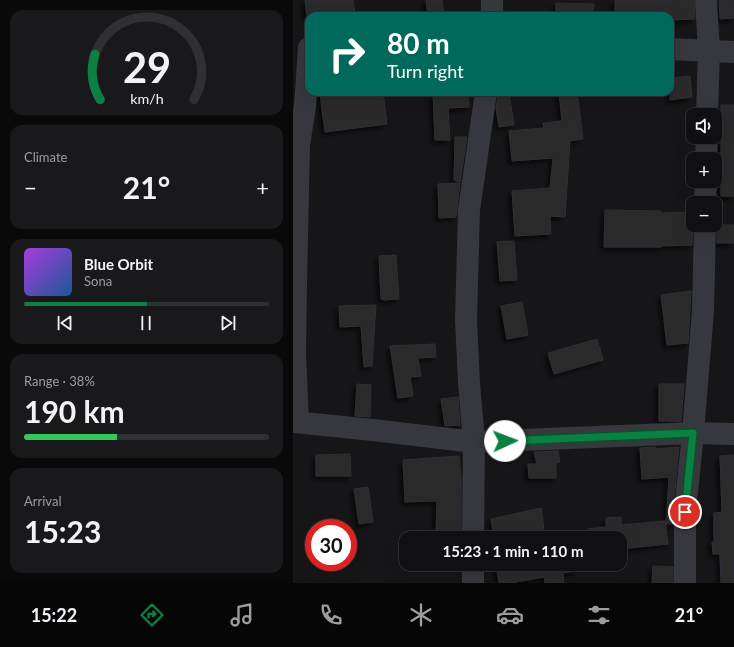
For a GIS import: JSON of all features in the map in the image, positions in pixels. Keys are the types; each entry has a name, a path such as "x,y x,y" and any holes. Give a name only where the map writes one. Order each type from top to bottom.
{"street":[{"path":"492,0 492,12"},
{"path":"706,0 709,50 707,108"},
{"path":"293,48 305,48"},
{"path":"674,49 734,52"},
{"path":"306,96 299,145 295,422 474,442 693,433 734,434"},
{"path":"473,531 474,442 466,320 469,210 485,96"},
{"path":"685,583 685,512 703,311 705,232"},
{"path":"473,571 473,583"}],"building":[{"path":"305,0 353,0 355,12 306,12"},
{"path":"426,0 442,0 444,12 428,12"},
{"path":"615,0 694,0 695,19 674,20 674,12 615,12"},
{"path":"719,0 734,0 734,18 720,19"},
{"path":"556,3 594,4 593,12 556,12"},
{"path":"690,76 692,97 670,100 670,96 674,96 674,78"},
{"path":"320,96 384,96 387,124 325,132"},
{"path":"433,96 468,96 469,107 448,108 450,140 435,140"},
{"path":"498,96 509,96 514,125 499,127 496,108"},
{"path":"559,96 578,96 583,139 570,141 565,217 550,216 551,234 515,236 512,191 550,188 553,158 512,161 509,131 544,128 543,123 562,121"},
{"path":"721,105 734,105 734,196 721,196"},
{"path":"455,137 467,137 460,182 454,180"},
{"path":"460,183 456,217 439,218 438,184"},
{"path":"605,210 661,211 661,213 686,212 686,232 692,232 692,245 661,247 604,247"},
{"path":"722,225 734,225 734,243 717,243 717,232 722,232"},
{"path":"514,241 517,280 500,281 497,242"},
{"path":"396,255 399,299 384,300 381,299 379,256"},
{"path":"691,291 688,343 667,345 661,295"},
{"path":"522,302 528,335 507,339 501,306"},
{"path":"376,305 372,366 364,367 361,326 340,327 339,306"},
{"path":"597,339 603,360 554,374 548,353"},
{"path":"435,344 436,357 418,358 421,376 410,377 413,396 398,398 390,346"},
{"path":"357,384 371,385 370,417 355,416"},
{"path":"659,384 684,384 681,421 659,421"},
{"path":"458,397 460,425 445,426 441,399"},
{"path":"655,447 655,449 679,447 673,524 666,524 669,477 642,479 640,448"},
{"path":"558,451 560,462 556,463 556,478 529,478 528,464 537,464 534,452"},
{"path":"350,454 351,476 316,476 316,455"},
{"path":"734,455 734,583 721,583 720,554 713,554 712,542 714,542 714,513 722,512 720,456"},
{"path":"459,456 461,479 461,531 436,531 437,501 405,502 403,460"},
{"path":"368,487 373,522 359,524 354,489"},
{"path":"541,508 544,529 535,531 493,531 491,519"},
{"path":"621,517 621,525 665,521 668,544 627,548 627,531 588,531 588,529 606,527 606,518"},
{"path":"653,566 673,567 673,583 652,583"},
{"path":"497,571 576,571 563,573 564,583 545,583 544,577 516,583 499,583"}],"route":[{"path":"505,441 693,433 685,512"}]}
